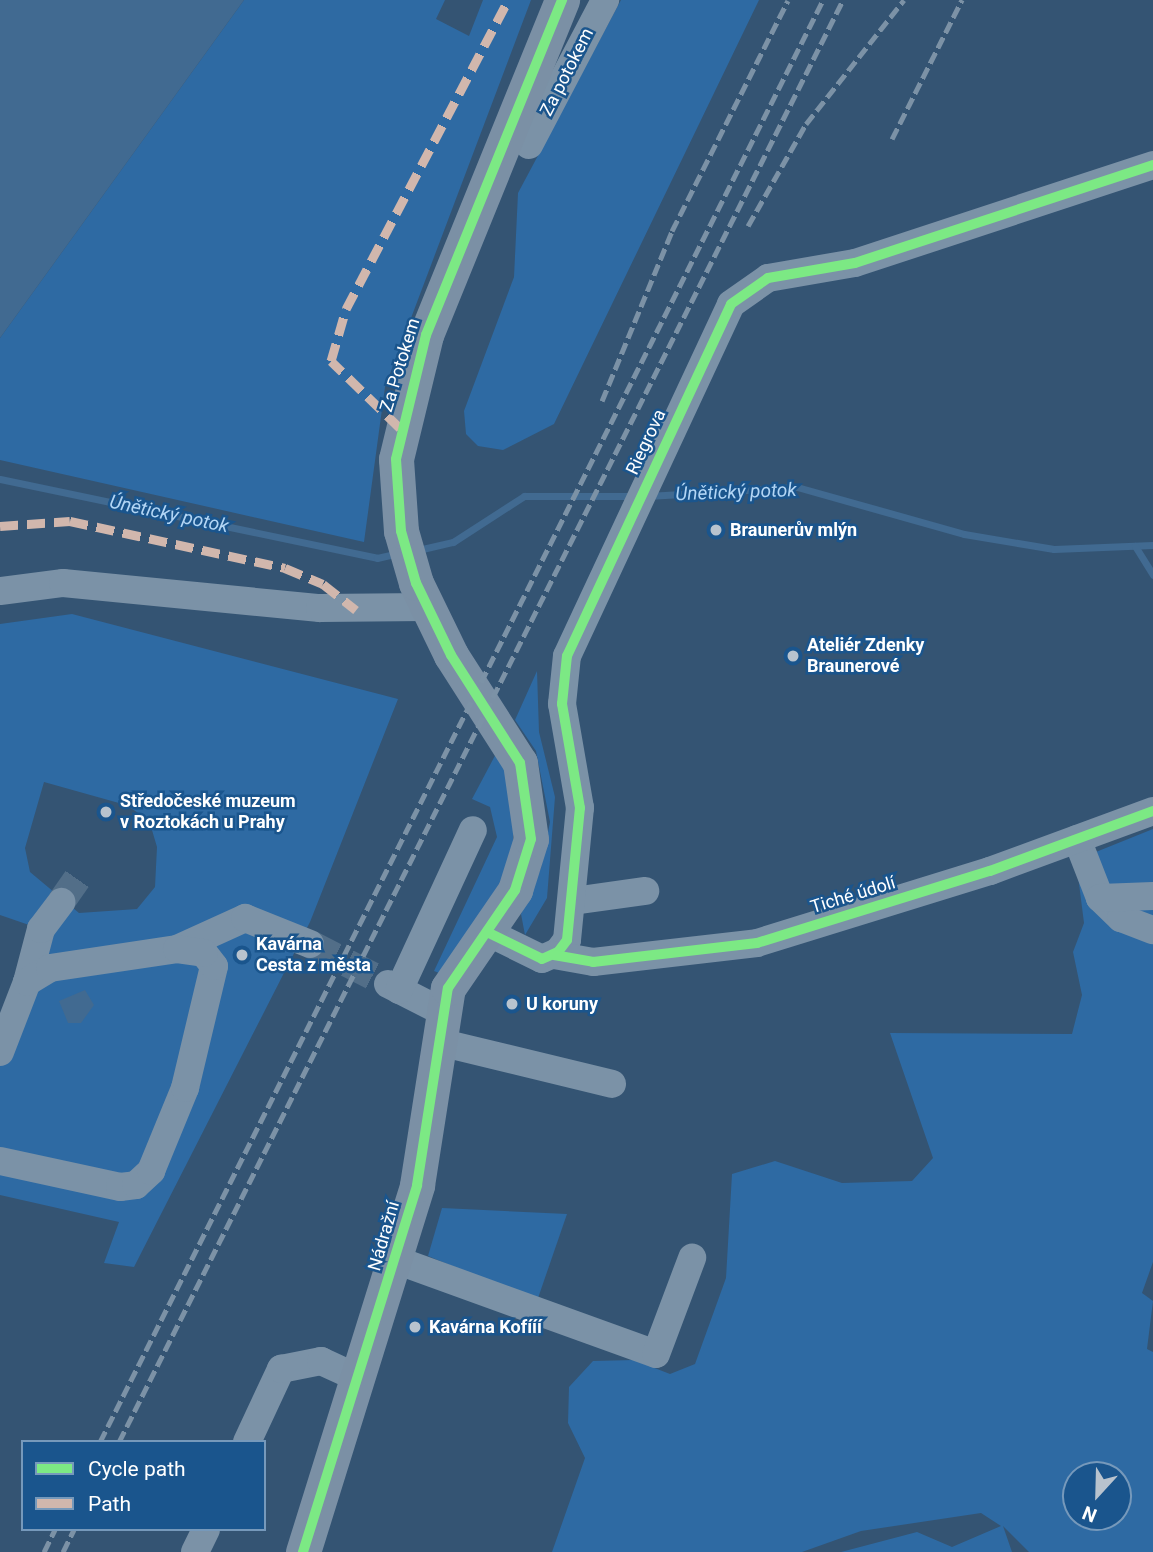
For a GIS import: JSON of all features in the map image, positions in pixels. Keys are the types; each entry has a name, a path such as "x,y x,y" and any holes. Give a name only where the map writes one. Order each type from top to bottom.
{"main road":[{"name":"Za Potokem","path":"487,932 524,867 529,791 520,763 420,595 401,531 396,459 405,399 562,0"},
{"name":"Nádražní","path":"303,1552 396,1259 432,1108 441,1027 454,973 487,932"}],"street":[{"name":"Za potokem","path":"529,145 605,0"},
{"name":"Riegrova","path":"554,956 567,940 573,901 580,806 560,739 562,688 571,642 732,304 768,278 855,263 1153,165"},
{"path":"0,592 63,583 320,608 420,595"},
{"name":"Tiché údolí","path":"554,956 593,962 757,943 1077,839 1153,811"},
{"path":"473,830 393,987 441,1027 612,1084"},
{"path":"1077,839 1100,898 1121,918 1153,930"},
{"path":"573,901 645,891"},
{"path":"1100,898 1153,896"},
{"path":"0,1052 27,982 41,929 61,902"},
{"path":"27,982 50,968 177,949 244,918 310,944"},
{"path":"487,932 530,956 554,956"},
{"path":"0,1161 120,1187 136,1185 150,1171 185,1088 214,966 204,953 177,949"},
{"path":"396,1259 656,1354 692,1258"},
{"path":"248,1440 281,1369 321,1361 358,1378"},
{"path":"195,1552 205,1531"}],"shaded area":[{"path":"0,0 244,0 0,338"},
{"path":"244,0 445,0 436,19 469,36 483,0 531,0 385,387 364,542 0,460 0,338"},
{"path":"621,0 759,0 554,424 503,450 478,446 466,434 464,411 514,277 518,193"},
{"path":"72,614 398,699 310,922 134,1267 104,1263 119,1222 0,1195 0,1022 32,926 0,915 0,624","holes":["44,782 126,805 149,820 157,847 155,887 137,909 79,913 30,872 25,848"]},
{"path":"537,671 539,732 555,797 547,898 525,935 521,914 541,868 550,822 536,751 515,720"},
{"path":"498,750 513,789 513,857 484,915 439,973 434,971 497,837 490,807 472,799"},
{"path":"1153,829 1153,1262 1142,1293 1153,1301 1147,1349 1153,1352 1153,1552 1029,1552 1003,1526 1012,1552 841,1552 917,1532 952,1547 1001,1526 981,1513 861,1531 802,1552 552,1552 585,1458 568,1423 569,1387 593,1361 634,1360 670,1374 695,1364 726,1278 732,1174 775,1161 842,1183 912,1181 933,1158 890,1033 1072,1034 1082,995 1073,952 1084,923 1076,860"},
{"path":"85,990 94,1005 81,1023 68,1023 59,1001"},
{"path":"442,1208 567,1214 537,1301 428,1256"}],"waterway":[{"name":"Únětický potok","path":"0,479 377,558 399,553"},
{"name":"Únětický potok","path":"648,496 797,487 964,534 1054,549 1153,545"},
{"name":"Únětický potok","path":"418,550 453,542 524,496 633,496"},
{"path":"1135,546 1153,575"}],"tunnel":[{"path":"61,902 79,876"},
{"path":"310,944 388,984"}],"railway":[{"path":"602,401 672,231 788,0"},
{"path":"101,1440 823,0"},
{"path":"120,1440 843,0"},
{"path":"748,226 806,124 904,0"},
{"path":"892,139 962,0"},
{"path":"44,1552 54,1531"},
{"path":"63,1552 73,1531"}],"marked path":[{"path":"400,428 331,361 346,309 508,0"},
{"path":"0,526 70,521 285,568 323,584 356,610"}],"cycle path":[{"path":"303,1552 417,1185 448,988 515,890 531,839 520,763 451,655 416,583 401,531 396,459 426,335 562,0"},
{"path":"487,932 542,959 558,952 567,940 580,808 562,704 567,656 731,304 768,278 855,263 1153,165"},
{"path":"554,955 593,962 757,943 990,871 1153,811"}],"place":[{"name":"Braunerův mlýn","path":"716,530"},
{"name":"Ateliér Zdenky Braunerové","path":"793,656"},
{"name":"Středočeské muzeum v Roztokách u Prahy","path":"106,812"},
{"name":"Kavárna Cesta z města","path":"242,955"},
{"name":"U koruny","path":"512,1004"},
{"name":"Kavárna Kofííí","path":"415,1327"}]}
